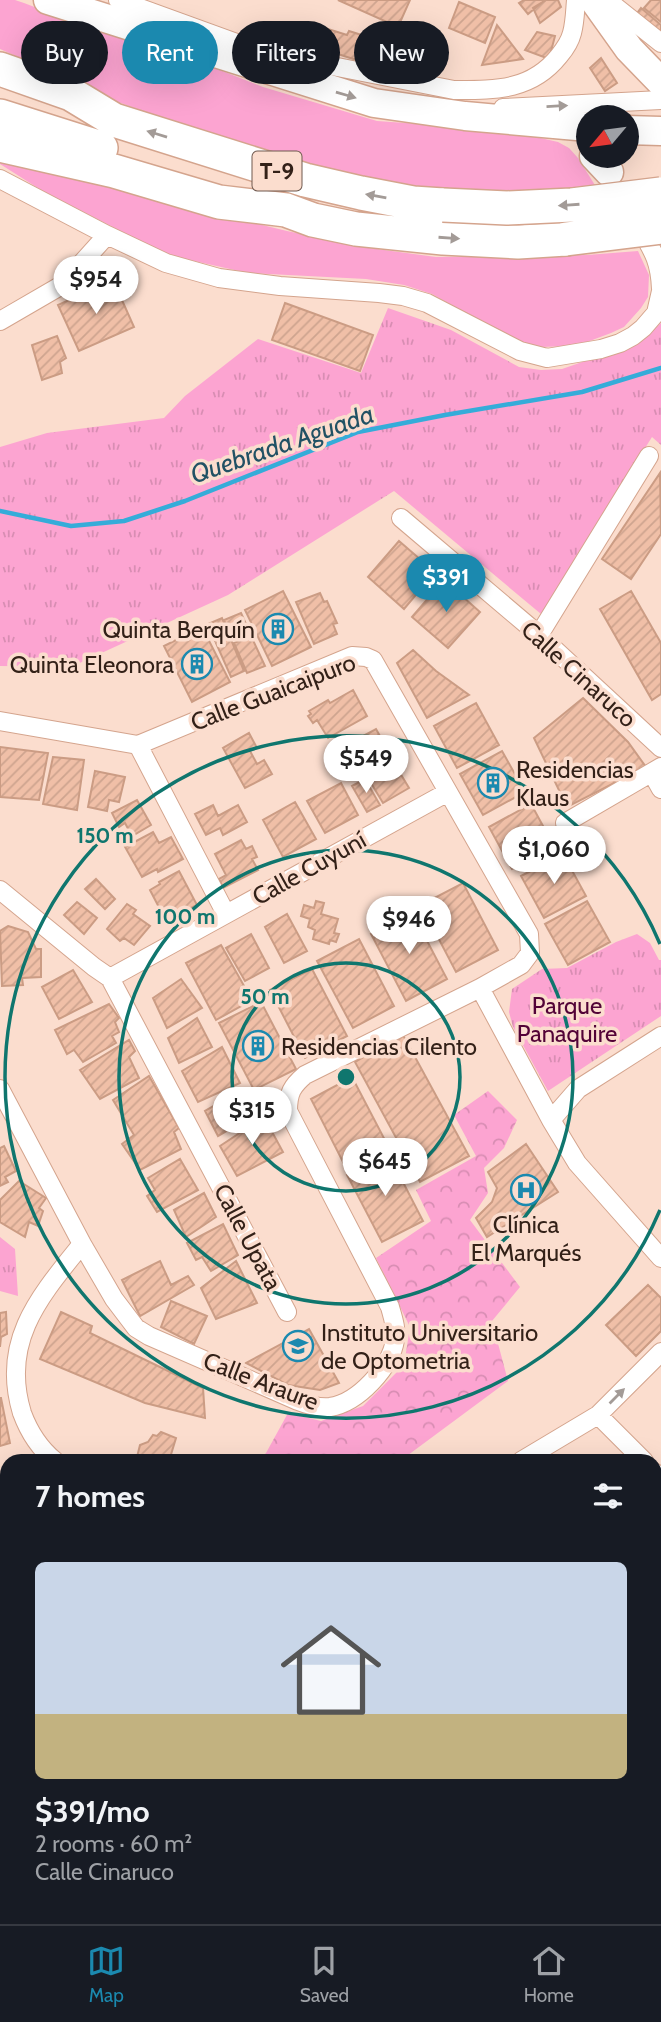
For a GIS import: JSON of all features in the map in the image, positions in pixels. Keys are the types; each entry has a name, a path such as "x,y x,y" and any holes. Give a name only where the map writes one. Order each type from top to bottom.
{"highway":[{"name":"T-9","path":"0,69 71,94 114,120 305,180 413,203 507,208 572,205 661,194"},
{"path":"0,91 69,114 114,120"},
{"path":"0,116 286,210"},
{"name":"T-9","path":"0,145 114,171 219,202 286,210 313,220 356,229 518,242 661,227"}],"main road":[{"path":"48,0 374,103 466,116 576,126"},
{"path":"594,0 629,49 661,82"},
{"path":"560,124 576,138"},
{"path":"639,130 660,131"}],"street":[{"path":"118,0 232,41"},
{"path":"340,68 454,90 503,88 522,84 552,65 563,51 572,34 576,0"},
{"path":"607,0 661,43"},
{"path":"466,116 494,108 661,100"},
{"path":"639,139 660,131"},
{"path":"0,179 166,263 219,278 403,296 427,303 520,351 547,358 563,357 620,343 643,328 656,313 661,290 661,270 610,168"},
{"path":"0,321 62,285 107,235"},
{"path":"539,635 649,456"},
{"name":"Calle Cinaruco","path":"401,517 539,635 661,748"},
{"name":"Calle Guaicaipuro","path":"138,745 352,656 373,660 529,934 530,953 521,965 480,988"},
{"path":"0,721 138,745 226,914"},
{"path":"565,824 656,770 661,789"},
{"name":"Calle Cuyuní","path":"110,978 449,792"},
{"path":"0,890 110,978"},
{"name":"Calle Upata","path":"110,978 287,1312"},
{"path":"480,988 551,1120 578,1163 661,1258"},
{"name":"Calle Araure","path":"0,1089 82,1244 125,1316 136,1328 312,1406 329,1407 344,1403 371,1383 388,1357 395,1340 395,1324 390,1307 288,1111 288,1096 294,1084 306,1075 480,988"},
{"path":"551,1120 578,1089 661,1037"},
{"path":"48,1454 37,1444 18,1401 13,1373 14,1351 31,1311 82,1244"},
{"path":"533,1454 598,1415 661,1352"},
{"path":"598,1415 637,1454"}],"green space":[{"path":"0,0 15,0 71,21 21,21 21,58 0,49"},
{"path":"108,33 122,38 122,84 218,84 218,69 232,75 232,84 255,84 377,121 506,130 558,142 569,148 576,156 576,168 584,168 598,190 499,197 359,180 205,133 115,101 80,84 108,84"},
{"path":"0,155 201,210 362,247 436,257 587,255 638,251 649,275 648,297 624,327 572,346 540,347 523,342 482,322 432,294 404,285 366,279 248,273 167,255 41,190 0,164"},
{"path":"388,308 451,330 519,367 541,370 562,369 614,355 640,342 661,323 661,445 652,437 541,614 394,491 228,595 71,667 0,666 0,447 47,433 164,418 185,396 258,339 361,373"},
{"name":"Parque Panaquire","path":"637,934 650,943 661,960 661,1016 548,1091 513,1027 509,1012 512,989 542,969 567,968"},
{"path":"488,1091 517,1120 504,1148 484,1168 488,1193 470,1220 520,1287 492,1321 508,1381 409,1454 265,1454 288,1413 321,1421 363,1406 404,1365 410,1327 376,1258 431,1221 416,1190 476,1156 454,1115"},
{"path":"0,1237 15,1249 18,1296 0,1291"}],"building":[{"path":"338,0 410,0 401,21 385,21"},
{"path":"524,0 545,0 528,14 519,3"},
{"path":"546,0 558,0 561,7 540,23 533,8"},
{"path":"651,0 661,0 661,22 644,8"},
{"path":"459,2 495,17 485,43 449,28"},
{"path":"641,8 661,25 657,37 635,16"},
{"path":"497,25 523,59 482,65"},
{"path":"349,31 354,33 354,59 340,55 340,33 347,35"},
{"path":"537,32 555,36 549,59 525,50"},
{"path":"601,58 617,83 605,91 590,68"},
{"path":"113,280 134,327 79,351 58,305"},
{"path":"285,303 373,335 360,371 272,340"},
{"path":"57,336 66,358 60,362 62,373 42,380 32,345"},
{"path":"660,473 661,534 631,579 602,559"},
{"path":"399,541 435,572 404,609 368,577"},
{"path":"444,580 480,612 448,648 412,617"},
{"name":"Quinta Berquín","path":"283,591 311,647 272,666 245,610"},
{"path":"631,591 661,643 661,694 652,700 600,609"},
{"path":"320,593 324,602 327,601 337,623 333,624 337,634 314,644 296,602"},
{"path":"241,613 250,633 233,640 231,634 226,636 223,631 228,630 224,620"},
{"path":"222,618 226,628 221,631 223,638 215,641 208,624"},
{"name":"Quinta Eleonora","path":"202,627 230,682 192,702 164,646"},
{"path":"251,636 265,666 247,673 234,643"},
{"path":"230,637 244,671 231,677 216,643"},
{"path":"413,650 469,695 427,718 397,663"},
{"path":"353,690 367,716 328,738 317,720 313,723 308,716 311,714 309,711"},
{"path":"583,698 628,742 646,767 567,807 534,738"},
{"path":"476,703 499,745 457,768 434,726"},
{"path":"376,729 390,754 356,770 347,754 354,750 350,743"},
{"path":"249,733 257,748 250,751 257,764 264,760 272,774 245,788 223,748"},
{"path":"0,747 48,753 39,800 0,797"},
{"name":"Residencias Klaus","path":"502,751 525,792 483,815 460,774"},
{"path":"53,757 84,760 77,810 43,804"},
{"path":"394,763 409,788 383,803 368,778"},
{"path":"95,771 125,777 119,802 109,800 107,811 88,807"},
{"path":"365,779 380,805 367,812 352,786"},
{"path":"341,783 358,815 325,833 307,801"},
{"path":"137,800 151,825 132,836 125,823 119,827 112,813"},
{"path":"295,802 316,839 283,857 263,820"},
{"path":"531,804 554,846 512,869 489,827"},
{"path":"213,805 218,816 238,805 247,822 223,835 220,828 206,835 195,814"},
{"path":"153,832 159,843 171,837 183,859 142,877 125,847"},
{"path":"241,840 246,849 252,846 257,857 252,859 258,870 223,888 219,879 226,875 215,854"},
{"path":"563,854 586,896 544,918 521,876"},
{"path":"179,871 197,905 165,919 150,890"},
{"path":"96,879 115,899 105,909 85,889"},
{"path":"463,883 498,950 456,972 421,905"},
{"path":"316,901 324,903 321,914 338,919 334,933 339,934 336,942 330,940 329,944 313,939 315,930 308,927 310,919 301,916 304,905 314,908"},
{"path":"587,901 610,942 568,965 545,924"},
{"path":"77,902 97,918 84,934 64,915"},
{"path":"127,904 136,910 133,914 150,926 134,945 124,938 120,941 107,929"},
{"path":"412,912 447,979 406,1001 371,934"},
{"path":"287,914 307,951 284,963 265,927"},
{"path":"8,926 28,932 36,949 41,949 41,977 22,978 23,985 2,986 0,931"},
{"path":"251,934 269,968 245,981 226,948"},
{"path":"359,939 394,1006 353,1028 317,961"},
{"path":"221,945 252,1000 216,1020 186,963"},
{"path":"312,969 347,1036 305,1058 270,990"},
{"path":"73,970 92,1002 59,1019 42,987"},
{"path":"181,979 202,1008 167,1028 153,998"},
{"name":"Residencias Cilento","path":"261,1002 296,1069 254,1090 219,1023"},
{"path":"109,1004 119,1018 115,1022 119,1032 112,1036 116,1043 83,1062 74,1050 67,1054 55,1030"},
{"path":"197,1018 212,1047 179,1063 168,1038"},
{"path":"403,1035 469,1156 420,1182 355,1062"},
{"path":"129,1040 135,1051 129,1057 139,1078 100,1099 80,1070"},
{"path":"222,1047 240,1083 198,1102 182,1071"},
{"path":"149,1076 179,1128 174,1132 181,1149 140,1170 122,1144 134,1135 113,1100"},
{"path":"352,1077 387,1144 345,1166 311,1099"},
{"path":"243,1089 257,1113 218,1136 205,1111"},
{"path":"264,1117 283,1152 237,1176 220,1146"},
{"name":"Clínica El Marqués","path":"526,1144 558,1192 487,1237 476,1218 492,1202 497,1188 488,1172"},
{"path":"4,1146 16,1171 5,1177 8,1182 0,1186 0,1148"},
{"path":"388,1153 423,1221 382,1242 347,1175"},
{"path":"180,1159 198,1190 157,1212 147,1196 155,1190 148,1178"},
{"path":"19,1181 46,1198 39,1208 43,1211 38,1226 29,1222 25,1237 0,1222 0,1200"},
{"path":"204,1193 216,1217 186,1237 174,1210"},
{"path":"223,1224 238,1255 211,1271 202,1257 196,1260 187,1243"},
{"path":"160,1261 171,1285 188,1276 194,1285 140,1316 122,1280"},
{"path":"236,1261 257,1303 216,1319 201,1288"},
{"path":"648,1285 661,1298 661,1331 636,1356 606,1325"},
{"path":"171,1301 207,1316 194,1344 161,1327"},
{"path":"6,1312 7,1334 1,1337 0,1347 0,1313"},
{"path":"61,1312 92,1326 90,1333 203,1388 205,1418 145,1403 40,1359"},
{"name":"Instituto Universitario de Optometria","path":"309,1329 339,1383 320,1390 288,1385 246,1363"},
{"path":"0,1398 10,1443 0,1446"},
{"path":"161,1432 176,1438 171,1454 138,1454 140,1445 148,1442 153,1435 157,1436"}],"waterway":[{"name":"Quebrada Aguada","path":"0,511 71,526 124,521 185,501 358,432 582,392 661,368"}],"place":[{"name":"Quinta Berquín","path":"278,629"},
{"name":"Quinta Eleonora","path":"197,664"},
{"name":"Residencias Klaus","path":"493,783"},
{"name":"Residencias Cilento","path":"258,1046"},
{"name":"Clínica El Marqués","path":"526,1190"},
{"name":"Instituto Universitario de Optometria","path":"298,1346"}]}
